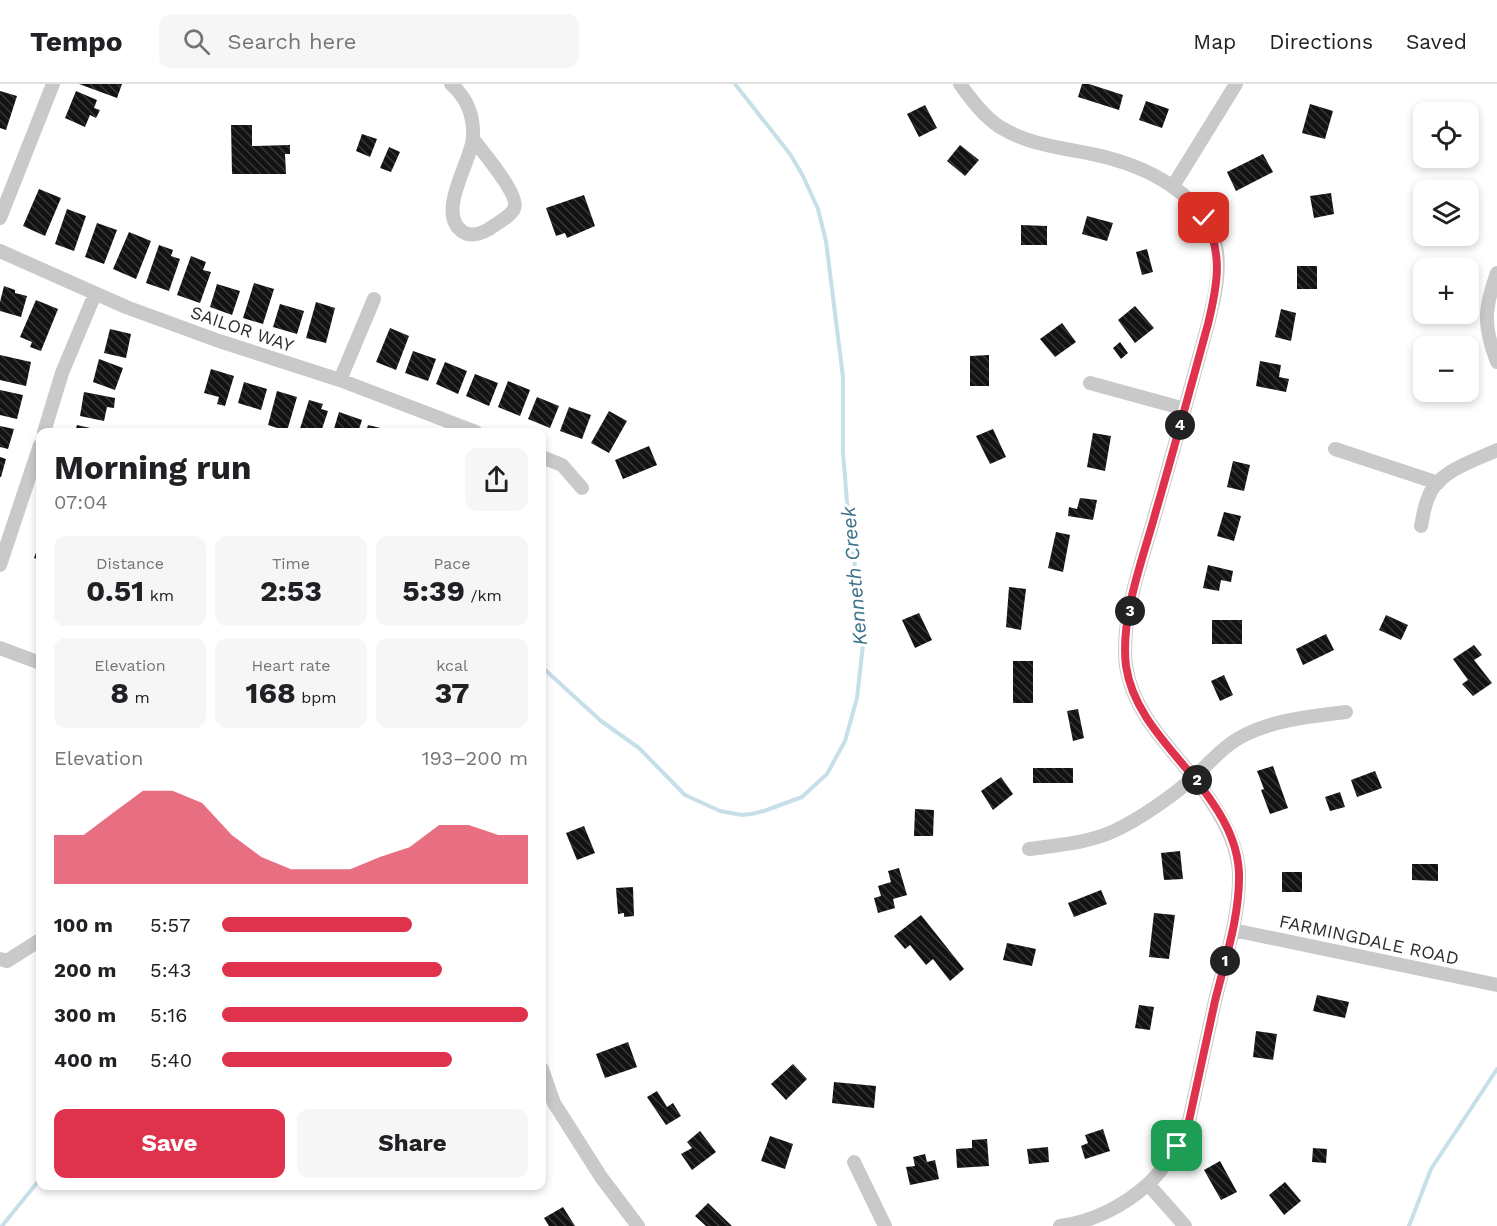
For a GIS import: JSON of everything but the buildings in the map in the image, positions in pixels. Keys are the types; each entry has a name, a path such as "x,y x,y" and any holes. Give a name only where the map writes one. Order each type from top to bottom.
{"street":[{"path":"0,218 53,84"},
{"path":"451,84 462,94 472,117 473,139 455,191 452,209 460,230 467,234 478,234 488,230 514,210 516,204 512,192 473,139"},
{"path":"960,84 982,112 1009,132 1037,143 1129,164 1173,186 1195,205 1208,225 1215,242 1217,263 1218,277 1214,302 1141,561 1129,614 1125,645 1127,671 1139,706 1155,730 1194,777 1221,815 1230,834 1239,873 1233,930 1189,1121 1177,1146 1148,1185 1099,1216 1060,1226"},
{"path":"1173,186 1236,84"},
{"name":"SAILOR WAY","path":"0,251 95,294 219,341 340,380 466,428"},
{"path":"1497,273 1486,311 1488,338 1497,362"},
{"path":"45,428 62,372 95,294"},
{"path":"340,380 374,299"},
{"path":"1090,383 1185,409"},
{"path":"1335,449 1438,483"},
{"path":"1421,526 1428,495 1438,483 1451,472 1497,450"},
{"path":"0,565 36,457"},
{"path":"546,459 562,465 582,488"},
{"path":"0,648 36,662"},
{"path":"1029,849 1075,843 1114,831 1162,802 1194,777 1216,754 1241,737 1260,729 1310,717 1346,712"},
{"name":"FARMINGDALE ROAD","path":"1233,930 1497,985"},
{"path":"0,959 7,961 36,943"},
{"path":"546,1081 554,1104 601,1177 638,1226"},
{"path":"854,1162 885,1226"},
{"path":"1148,1185 1185,1226"}],"waterway":[{"name":"Kenneth Creek","path":"546,671 601,721 639,748 685,795 720,811 742,815 751,814 802,797 827,774 845,741 857,698 863,645 843,452 843,377 826,241 818,209 803,176 790,154 735,84"},
{"path":"1409,1226 1431,1169 1497,1069"},
{"name":"Kenneth Creek","path":"2,1226 36,1184"}],"route":[{"path":"1177,1146 1189,1121 1233,930 1239,873 1230,834 1221,815 1139,706 1127,671 1125,645 1129,614 1141,561 1216,291 1217,252 1211,231 1204,218"}]}
